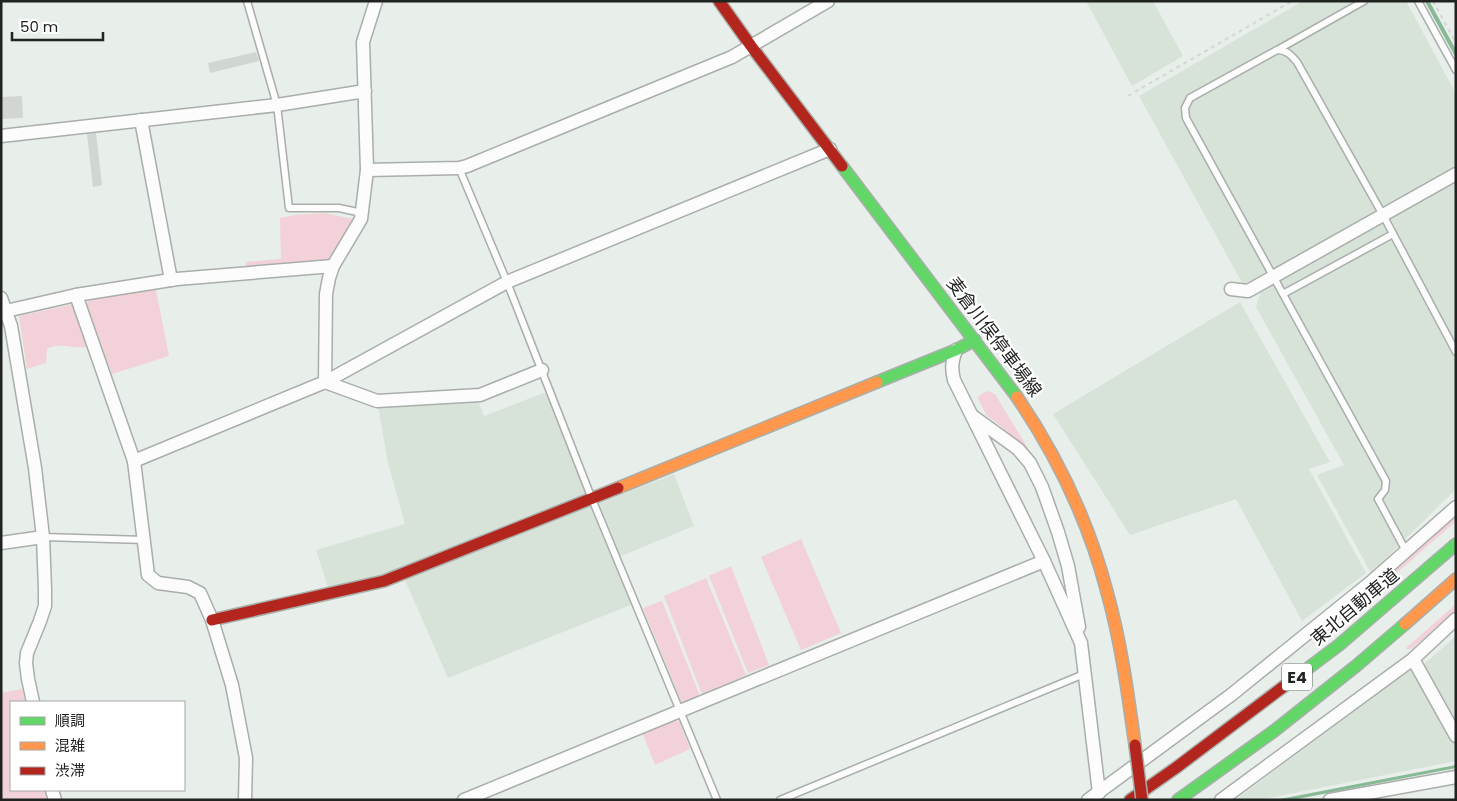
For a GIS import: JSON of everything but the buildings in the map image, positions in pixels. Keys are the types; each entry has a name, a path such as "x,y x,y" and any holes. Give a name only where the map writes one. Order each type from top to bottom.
{"main road":[{"name":"麦倉川俣停車場線","path":"719,1 751,46 1008,384 1029,415 1055,460 1082,519 1101,570 1116,627 1142,800"},
{"path":"212,620 384,581 592,499 956,350 974,340"},
{"name":"東北自動車道","path":"1130,800 1339,645 1456,544"},
{"name":"E4","path":"1178,800 1274,731 1356,666 1456,579"}],"street":[{"path":"324,382 326,294 329,278 333,266 361,219 362,213 367,170 363,42 376,1"},
{"path":"367,170 459,168 476,162 732,57 828,1"},
{"path":"1,136 277,105 365,91"},
{"path":"140,120 170,280"},
{"path":"134,461 324,382 507,282 830,150"},
{"path":"1231,289 1248,292 1456,174"},
{"path":"4,311 76,295 170,280 333,266"},
{"path":"76,295 134,461 148,575 158,583 188,587 200,593 212,620 232,685 246,758 244,800"},
{"path":"1,298 4,311 11,326 43,537 45,606 27,653 26,663 33,701"},
{"path":"956,350 951,370 954,380 1044,561 1081,643"},
{"path":"324,382 377,401 480,395 542,370"},
{"path":"972,415 1018,449 1030,463 1042,487 1058,532 1068,566 1081,643 1093,796"},
{"path":"1093,796 1231,695 1372,582 1456,507"},
{"path":"1,544 43,537"},
{"path":"464,800 1044,561"},
{"path":"1221,800 1413,659 1456,619"},
{"path":"1413,659 1456,736"},
{"path":"1330,800 1386,795 1456,777"}],"lane":[{"path":"247,1 277,105 289,208 339,208 362,213"},
{"path":"1364,1 1190,98 1185,108 1186,118 1386,481 1385,490 1378,499 1406,551"},
{"path":"1418,1 1456,70"},
{"path":"1277,50 1283,50 1297,62 1383,215 1456,352"},
{"path":"459,168 507,282 592,499 717,800"},
{"path":"1283,294 1393,234"},
{"path":"43,537 145,540"},
{"path":"780,800 1084,674"}],"path":[{"path":"1128,96 1292,1"},
{"path":"1433,1 1456,43"}],"shaded area":[{"path":"1086,1 1153,1 1183,56 1132,86"},
{"path":"1303,1 1406,1 1456,94 1456,170 1245,288 1139,96"},
{"path":"1456,182 1456,489 1371,573 1317,475 1344,465 1256,307 1261,291"},
{"path":"324,213 353,219 340,246 328,263 246,269 246,262 281,259 280,218"},
{"path":"156,290 169,356 112,374 86,305 90,299"},
{"path":"1240,302 1330,462 1309,469 1366,573 1302,621 1236,499 1130,535 1053,414"},
{"path":"74,304 89,346 52,347 47,349 46,363 27,369 19,316"},
{"path":"989,391 995,394 1032,455 986,415 978,398 981,394"},
{"path":"546,392 593,506 674,474 694,526 614,559 633,604 448,678 401,571 329,590 316,550 405,524 388,463 378,406 477,398 484,416"},
{"path":"1456,516 1456,521 1298,656"},
{"path":"801,539 841,633 801,650 761,557"},
{"path":"731,566 769,665 748,673 709,576"},
{"path":"706,578 746,675 702,694 664,596"},
{"path":"662,601 700,696 686,703 681,701 643,608"},
{"path":"1456,604 1456,612 1411,649 1405,649"},
{"path":"1456,636 1456,724 1423,665"},
{"path":"1412,669 1456,744 1456,761 1258,800 1235,800"},
{"path":"22,689 25,701 10,701 10,791 45,791 47,800 1,800 1,693"},
{"path":"671,720 679,721 690,749 655,765 642,732"},
{"path":"1456,765 1456,768 1292,800 1275,800"}],"waterway":[{"path":"1427,1 1456,54"}],"traffic: fast":[{"path":"842,166 1017,397"},
{"path":"877,382 956,350 975,340"},
{"path":"1283,687 1339,645 1456,544"},
{"path":"1178,800 1274,731 1356,666 1405,624"}],"traffic: slow":[{"path":"618,488 877,382"},
{"path":"1017,397 1032,419 1058,466 1081,516 1100,566 1120,649 1135,745"},
{"path":"1405,624 1456,579"}],"traffic: jam":[{"path":"719,1 842,166"},
{"path":"212,620 384,581 618,488"},
{"path":"1130,800 1283,687"},
{"path":"1135,745 1142,800"}]}
